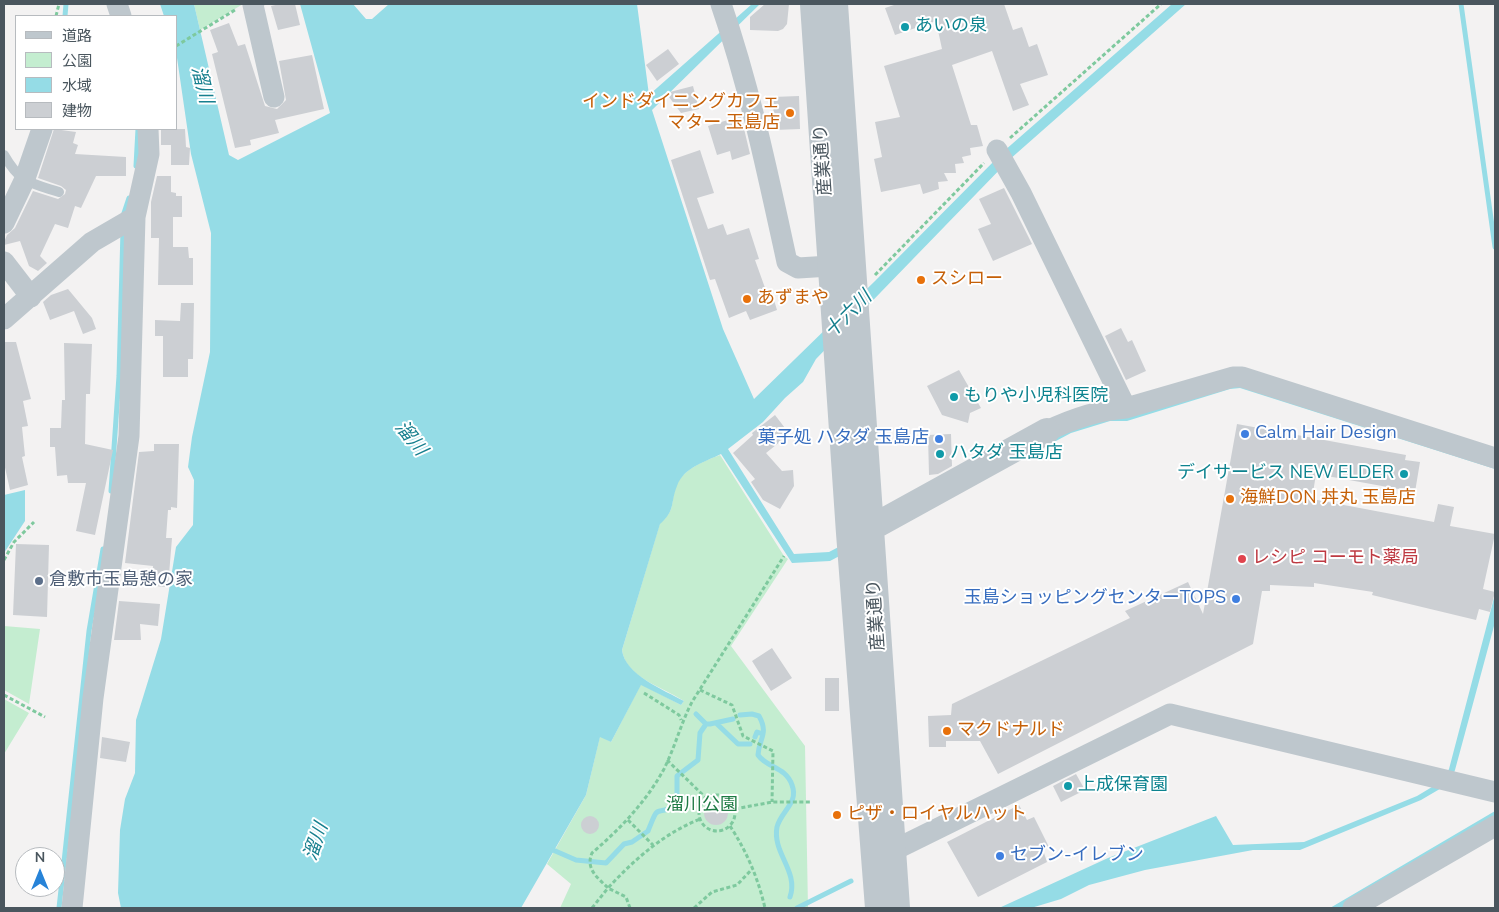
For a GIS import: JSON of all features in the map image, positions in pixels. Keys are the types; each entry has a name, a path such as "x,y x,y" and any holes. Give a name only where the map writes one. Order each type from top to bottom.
{"street":[{"path":"254,4 274,97"},
{"path":"721,4 753,114 787,262 798,268 842,265"},
{"name":"産業通り","path":"813,4 842,265 846,319 871,528 884,855 878,908"},
{"name":"産業通り","path":"835,4 842,265 855,294 836,344 884,855 898,908"},
{"path":"4,223 20,177 42,130"},
{"path":"72,908 93,698 129,436 135,217 149,154 148,130"},
{"path":"1001,158 1126,408"},
{"path":"4,319 92,242 135,217"},
{"path":"4,262 31,297"},
{"path":"871,528 1064,423 1126,408 1233,377 1242,377 1495,458"},
{"path":"884,855 1170,714 1448,779 1495,792"},
{"path":"1353,908 1386,898 1495,826"}],"lane":[{"path":"4,155 20,177 59,192"}],"path":[{"path":"178,45 232,11 254,4"},
{"path":"4,560 14,542 34,522"},
{"path":"630,908 626,897 608,888 594,875 590,859 592,853 628,820 664,768 680,725 784,556"},
{"path":"700,690 732,705 743,736 773,751 772,802"},
{"path":"644,694 679,714 680,725"},
{"path":"4,695 45,717"},
{"path":"667,760 706,798"},
{"path":"712,795 723,796 729,799 735,809 735,815 730,826 719,831 703,824 700,819 699,807 706,798 712,795"},
{"path":"735,809 772,802 810,802"},
{"path":"592,908 608,888 654,845 683,826 700,819"},
{"path":"628,820 654,845"},
{"path":"730,826 753,868 765,908"},
{"path":"694,908 712,892 737,885 753,868"}],"green space":[{"path":"194,4 243,4 200,30"},
{"name":"溜川公園","path":"720,455 784,556 788,559 731,646 805,746 808,908 560,908 571,884 547,864 586,795 600,736 611,742 641,684 681,705 684,701 638,675 630,668 622,650 660,523 671,510 679,480 689,470"},
{"path":"4,626 40,629 29,704 4,690"},
{"path":"4,699 29,713 4,754"}],"water":[{"path":"160,4 194,4 229,155 238,160 330,113 300,4 353,4 366,19 372,19 389,4 637,4 649,95 752,4 760,4 652,110 723,329 754,399 1004,151 1172,4 1186,4 1009,160 816,359 803,382 763,422 728,449 794,554 829,552 1069,426 1229,383 1495,463 1495,469 1240,388 1230,389 1127,421 1110,421 1071,433 830,561 792,563 721,454 696,466 680,479 671,510 660,524 622,650 630,667 638,674 656,687 684,701 681,705 641,685 611,742 600,737 586,795 521,908 121,908 118,893 120,830 125,799 135,773 136,720 161,639 176,547 193,525 194,480 188,467 192,437 210,352 211,233 191,154 178,65 178,15 164,15"},
{"path":"25,490 25,521 4,553 4,495"},
{"path":"1495,594 1494,626 1450,783 1421,800 1300,850 1253,850 1145,870 1089,885 1061,899 1031,908 999,908 1108,858 1216,816 1233,845 1304,842 1417,796 1442,781 1449,769"},
{"path":"1495,811 1495,820 1343,908 1330,908"}],"building":[{"path":"295,4 300,25 278,30 271,6"},
{"path":"765,4 789,4 787,24 783,29 778,31 750,30 750,17"},
{"path":"897,4 1004,4 1013,30 1022,27 1029,47 1037,44 1048,75 1020,84 1029,105 1013,111 992,51 952,65 971,125 977,125 983,146 970,148 971,155 962,157 964,163 955,164 956,173 944,173 948,181 938,182 939,189 923,194 920,184 881,192 874,159 882,157 875,122 900,117 884,66 942,49 936,21 895,35 885,8"},
{"path":"229,23 238,46 245,44 265,106 277,109 286,100 279,61 312,55 324,109 275,120 279,133 250,140 251,145 235,148 212,54 218,52 210,30"},
{"path":"668,49 679,64 657,81 646,65"},
{"path":"693,86 699,109 681,113 666,93"},
{"path":"799,96 800,129 774,130 773,97"},
{"path":"741,116 750,154 732,160 730,151 717,155 708,126"},
{"path":"185,129 186,147 190,148 189,165 171,165 171,145 161,145 161,130"},
{"path":"54,130 76,132 73,143 78,145 75,154 126,157 126,176 96,176 81,208 75,206 68,228 55,224 40,256 47,263 38,271 29,266 20,241 4,245 4,242 7,235 15,228 33,191 58,199 65,194 66,190 61,186 38,178"},
{"path":"700,150 714,193 697,198 708,229 723,224 727,235 749,228 759,259 755,260 769,299 773,297 777,310 750,320 746,311 729,318 715,279 710,280 671,160"},
{"path":"157,176 171,176 171,192 176,193 176,196 182,196 182,217 173,217 173,247 188,247 189,258 193,258 193,285 158,285 159,238 151,238 151,202"},
{"path":"1004,188 1032,244 993,261 978,229 991,224 979,199"},
{"path":"68,289 92,318 96,329 83,334 74,311 50,320 43,302 51,295"},
{"path":"181,303 194,303 193,359 188,359 188,377 163,377 163,336 155,336 155,320 180,321"},
{"path":"1121,328 1128,342 1132,340 1146,371 1126,380 1105,336"},
{"path":"4,342 16,342 31,399 23,401 28,426 22,427 25,456 22,457 28,485 10,490 4,463"},
{"path":"64,343 92,344 90,394 86,394 85,444 113,450 95,535 76,531 86,483 68,483 67,475 57,476 55,447 50,447 50,428 61,428 62,400 65,400"},
{"name":"もりや小児科医院","path":"959,370 981,408 970,413 968,423 942,415 927,386"},
{"path":"775,415 788,432 779,439 781,441 766,453 782,471 793,470 794,486 780,509 763,500 751,482 755,479 733,453 753,435 752,433"},
{"name":"玉島ショッピングセンターTOPS","path":"1237,424 1406,455 1405,460 1420,462 1415,492 1316,474 1312,499 1434,522 1438,504 1454,507 1450,526 1495,534 1483,589 1495,592 1490,612 1479,609 1476,620 1372,595 1373,592 1314,583 1314,587 1270,585 1270,591 1262,591 1253,644 998,774 980,741 946,741 946,747 929,747 928,716 951,715 952,704 1130,618 1125,611 1188,582 1203,614"},
{"name":"ハタダ 玉島店","path":"951,434 952,466 938,474 929,475 928,435"},
{"path":"154,444 179,444 177,508 171,507 171,510 168,510 166,538 172,538 168,587 152,586 153,566 125,563 139,452 154,451"},
{"name":"倉敷市玉島憩の家","path":"16,544 49,545 47,617 13,615"},
{"path":"119,601 160,604 158,626 140,624 141,640 114,640"},
{"path":"772,648 792,678 771,691 752,661"},
{"path":"825,678 839,678 839,711 825,711"},
{"path":"102,737 130,742 126,762 100,758"},
{"name":"上成保育園","path":"1076,774 1085,790 1061,802 1053,786"},
{"path":"716,801 725,804 728,813 725,822 716,825 707,822 704,813 707,804"},
{"name":"セブン-イレブン","path":"1019,805 1027,820 1034,817 1049,847 1043,850 1047,862 978,897 947,842"},
{"path":"590,816 596,819 599,825 596,831 590,834 584,831 581,825 584,819"}],"waterway":[{"path":"65,15 66,4"},
{"path":"1461,4 1495,247"},
{"path":"136,166 138,130"},
{"path":"123,216 129,198"},
{"path":"111,491 119,376 123,230"},
{"path":"59,908 89,631 103,549"},
{"path":"696,714 706,724 733,719"},
{"path":"740,715 752,714 759,716 763,732 758,755 766,763 781,771 789,779 794,791 791,802 779,821 776,836 789,870 792,888 790,897"},
{"path":"553,850 576,860 606,863 624,844 632,842 648,831 658,811 670,809 677,805 677,776 698,760 700,733 706,724"},
{"path":"717,724 738,744 750,744"},
{"path":"755,737 757,732 763,734"},
{"path":"797,908 851,881"}],"place":[{"name":"あいの泉","path":"905,27"},
{"name":"インドダイニングカフェ マター 玉島店","path":"790,113"},
{"name":"スシロー","path":"921,280"},
{"name":"あずまや","path":"747,299"},
{"name":"もりや小児科医院","path":"954,397"},
{"name":"Calm Hair Design","path":"1245,434"},
{"name":"菓子処 ハタダ 玉島店","path":"939,439"},
{"name":"ハタダ 玉島店","path":"940,454"},
{"name":"デイサービス NEW ELDER","path":"1404,474"},
{"name":"海鮮DON 丼丸 玉島店","path":"1230,499"},
{"name":"レシピ コーモト薬局","path":"1242,559"},
{"name":"倉敷市玉島憩の家","path":"39,581"},
{"name":"玉島ショッピングセンターTOPS","path":"1236,599"},
{"name":"マクドナルド","path":"947,731"},
{"name":"上成保育園","path":"1068,786"},
{"name":"ピザ・ロイヤルハット","path":"837,815"},
{"name":"セブン-イレブン","path":"1000,856"}],"water label":[{"name":"溜川","path":"201,85"},
{"name":"十六川","path":"849,315"},
{"name":"溜川","path":"410,439"},
{"name":"溜川","path":"317,842"}]}
